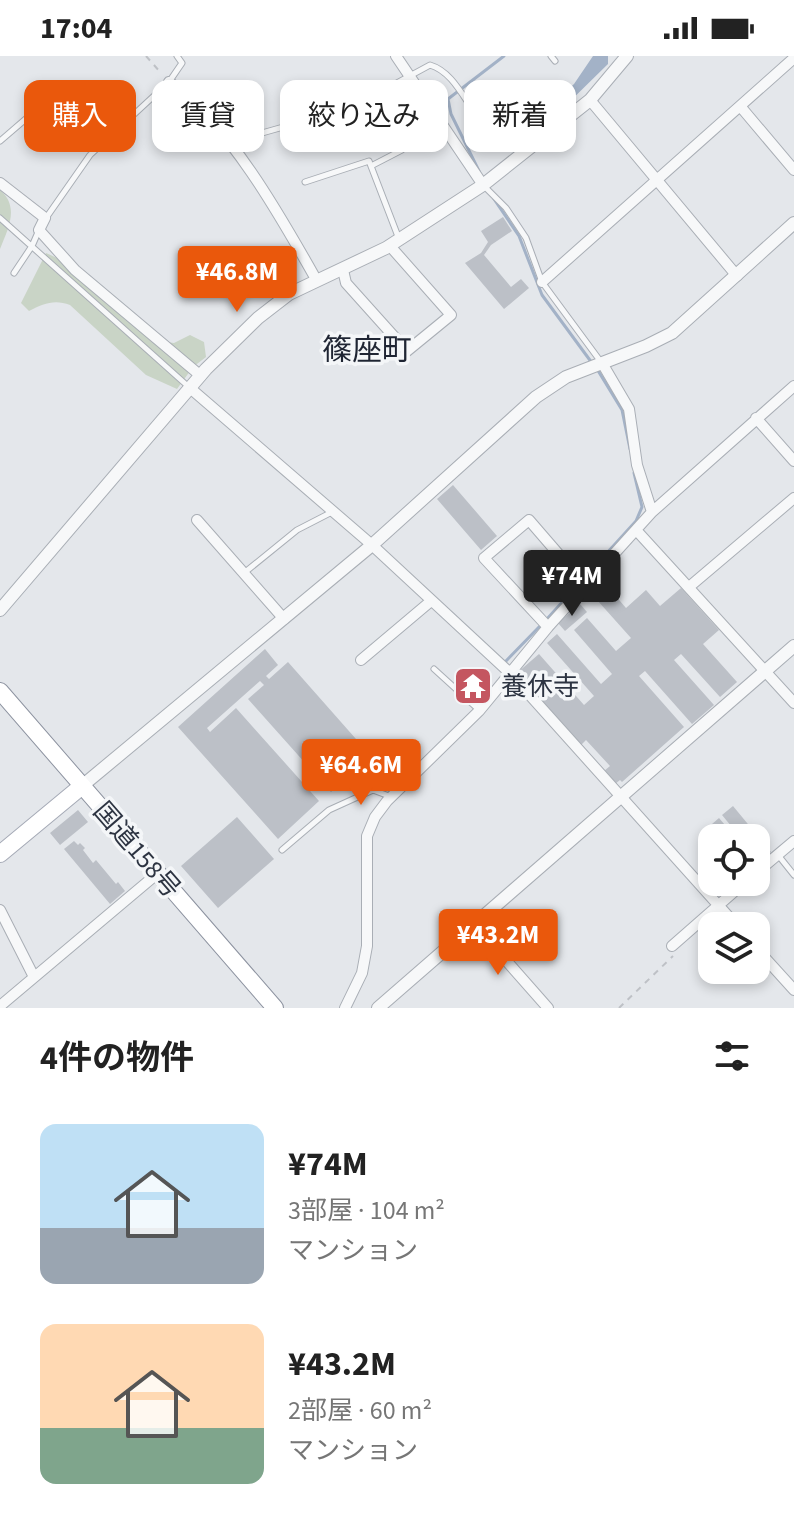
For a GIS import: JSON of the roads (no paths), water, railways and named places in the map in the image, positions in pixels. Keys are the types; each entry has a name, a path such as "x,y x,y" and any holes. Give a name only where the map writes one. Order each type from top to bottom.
{"main road":[{"name":"国道158号","path":"0,691 275,1008"},
{"path":"0,854 82,786"}],"street":[{"path":"396,56 483,185"},
{"path":"0,610 190,388 258,318 289,294 395,243 483,185 590,100 627,56"},
{"path":"542,282 794,58"},
{"path":"590,100 737,276"},
{"path":"740,106 794,170"},
{"path":"235,152 278,211 317,281"},
{"path":"0,183 45,218 39,230 75,270 201,376"},
{"path":"82,786 372,545 536,397 566,377 672,333 794,223"},
{"path":"343,270 346,283 407,351 451,315 395,243"},
{"path":"602,363 629,409 637,465 652,512"},
{"path":"345,1008 362,973 367,946 367,836 375,817 391,797 479,711 548,627 652,512 794,386"},
{"path":"190,388 372,545 510,673 724,912"},
{"path":"756,418 794,461"},
{"path":"689,587 794,498"},
{"path":"197,520 284,619"},
{"path":"548,627 484,558 529,520 586,586"},
{"path":"637,531 794,703"},
{"path":"361,660 431,601"},
{"path":"378,1008 794,646"},
{"path":"770,862 794,841"},
{"path":"0,1006 158,873"},
{"path":"673,950 729,896"},
{"path":"0,910 34,977"},
{"path":"474,924 548,1008"},
{"path":"770,963 794,990"}],"lane":[{"path":"170,80 182,63 177,56"},
{"path":"264,132 334,117 430,65 439,67 482,122 507,146 523,153"},
{"path":"45,218 90,155 152,98"},
{"path":"0,141 24,120"},
{"path":"371,166 398,152"},
{"path":"305,182 369,161 395,243"},
{"path":"483,185 506,208 526,238 542,282 602,363"},
{"path":"0,218 190,388"},
{"path":"14,273 39,230"},
{"path":"244,573 297,530 333,511"},
{"path":"434,669 479,711"},
{"path":"282,850 329,810 373,790 391,797"},
{"path":"778,855 794,875"}],"water":[{"path":"593,56 608,56 608,64 576,95 576,81"}],"waterway":[{"path":"479,171 451,114 448,99 504,56"},
{"path":"494,199 519,236 542,295 592,363"},
{"path":"597,369 622,410 630,449"},
{"path":"546,620 636,521 642,507 634,473"},
{"path":"504,663 540,626"}],"place":[{"name":"養休寺","path":"473,686"}],"district":[{"name":"篠座町","path":"367,350"}]}
